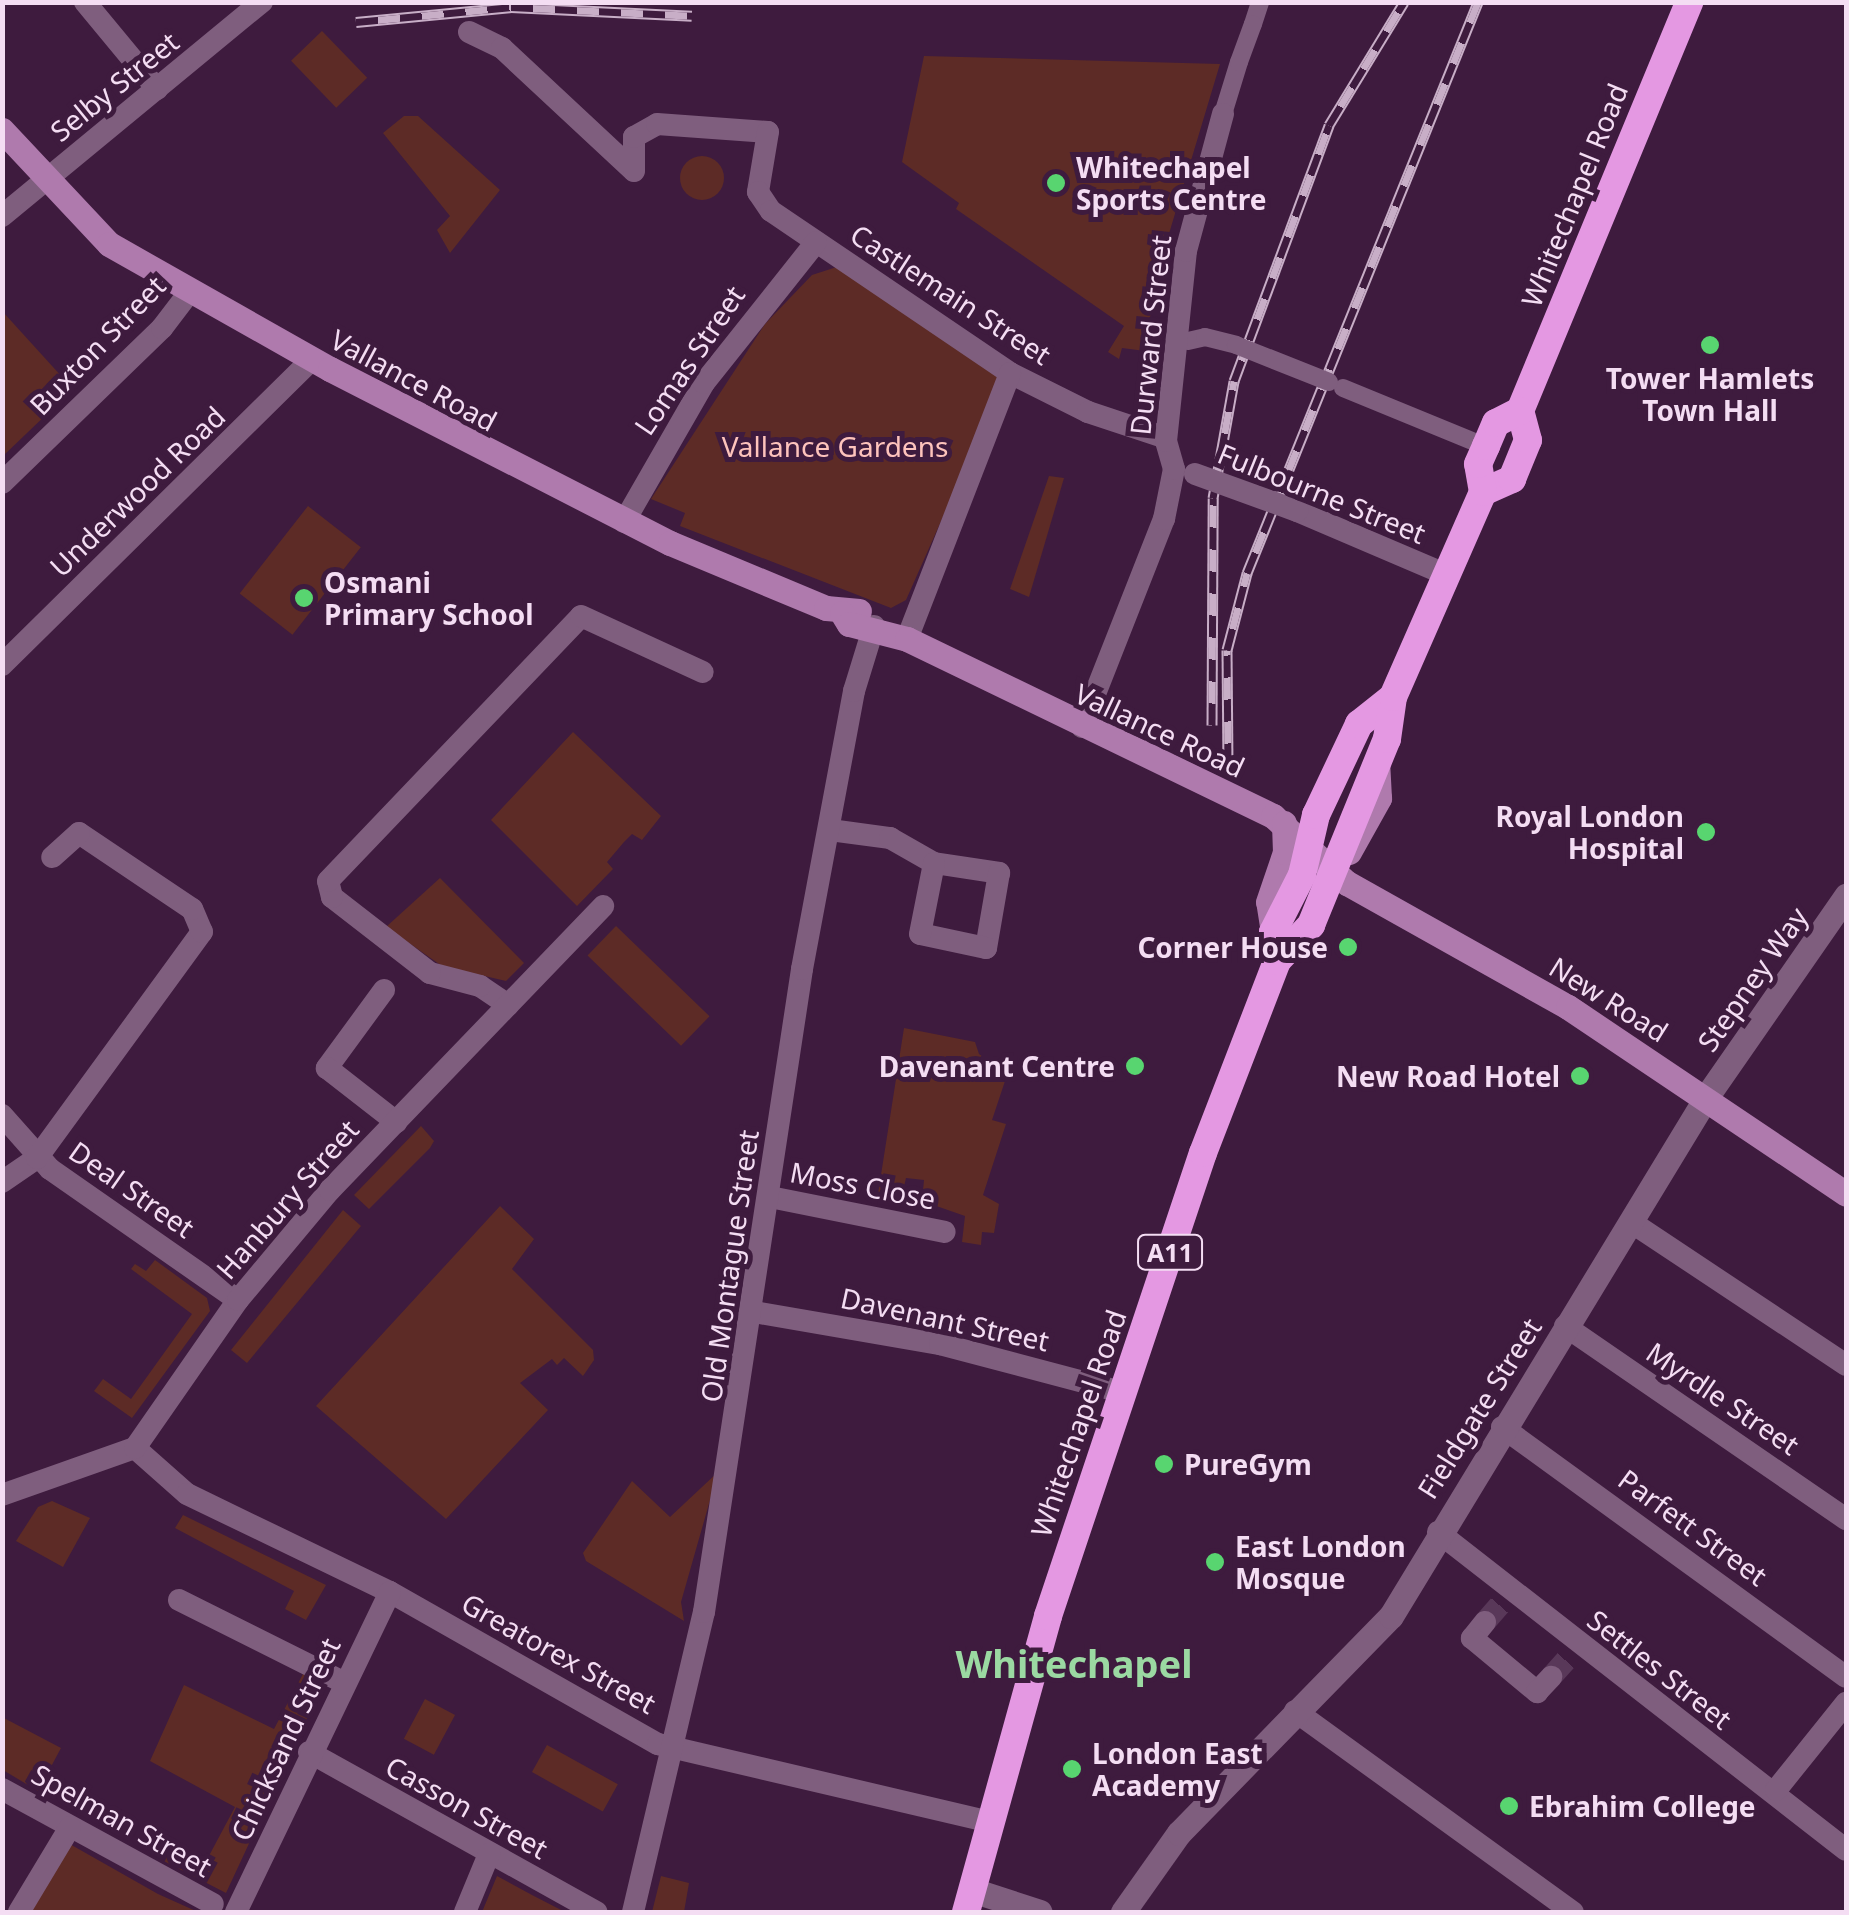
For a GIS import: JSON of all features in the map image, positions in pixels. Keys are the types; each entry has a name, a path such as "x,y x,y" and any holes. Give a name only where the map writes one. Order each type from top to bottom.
{"highway":[{"name":"Whitechapel Road","path":"969,1901 1048,1616 1122,1392 1276,961 1311,925 1341,875 1347,826 1377,760 1393,697 1483,492 1512,478 1529,438 1520,412 1689,2"},
{"name":"Whitechapel Road","path":"1276,961 1273,932 1302,875 1308,842 1359,724 1393,697"}],"main road":[{"name":"Vallance Road","path":"2,130 109,244 312,359 624,522 842,613 850,624 874,626 907,639 1284,823 1308,842"},
{"path":"1302,875 1341,875 1348,854 1379,798 1377,760"},
{"name":"A11","path":"1273,932 1268,902 1284,852 1284,823"},
{"path":"1308,842 1347,826"},
{"name":"New Road","path":"1308,842 1341,875 1568,1007 1845,1189"}],"street":[{"path":"84,2 157,89"},
{"name":"Selby Street","path":"2,216 262,2"},
{"name":"Durward Street","path":"1082,727 1185,472 1166,438 1186,251 1223,114 1260,2"},
{"name":"Castlemain Street","path":"469,32 502,48 634,171 634,137 658,124 768,132 758,192 770,211 1010,373 1166,438"},
{"name":"Lomas Street","path":"624,522 722,357 816,242"},
{"name":"Buxton Street","path":"2,482 162,328 191,290"},
{"path":"1188,342 1204,337 1236,345 1472,441"},
{"name":"Underwood Road","path":"2,665 312,359"},
{"path":"907,639 1010,373"},
{"name":"Fulbourne Street","path":"1185,472 1297,512 1447,575"},
{"path":"508,1004 480,986 430,973 332,897 328,881 582,616 703,672"},
{"name":"Old Montague Street","path":"632,1912 674,1748 754,1312 802,968 854,691 874,626"},
{"path":"830,830 890,838 934,862"},
{"path":"2,1182 37,1158 202,932 192,909 79,832 52,858"},
{"name":"Stepney Way","path":"1707,1096 1846,896"},
{"name":"Hanbury Street","path":"134,1448 238,1300 396,1122 603,906"},
{"path":"384,990 327,1068 396,1122"},
{"name":"Fieldgate Street","path":"1123,1912 1179,1833 1391,1616 1438,1532 1566,1326 1639,1227 1707,1096"},
{"name":"Deal Street","path":"2,1115 37,1158 238,1300"},
{"name":"Moss Close","path":"770,1197 945,1232"},
{"path":"1639,1227 1846,1366"},
{"name":"Davenant Street","path":"754,1312 940,1344 1122,1392"},
{"name":"Myrdle Street","path":"1566,1326 1846,1519"},
{"name":"Parfett Street","path":"1502,1427 1846,1677"},
{"path":"2,1496 134,1448"},
{"name":"Greatorex Street","path":"134,1448 187,1494 390,1592 674,1748 991,1822"},
{"name":"Settles Street","path":"1438,1532 1576,1650 1745,1774 1776,1790 1846,1850"},
{"name":"Chicksand Street","path":"236,1912 309,1752 390,1592"},
{"path":"179,1600 343,1682"},
{"path":"1485,1622 1472,1638 1536,1692 1550,1677"},
{"path":"1776,1790 1846,1703"},
{"path":"1295,1711 1573,1912"},
{"name":"Casson Street","path":"309,1752 596,1912"},
{"name":"Spelman Street","path":"2,1789 213,1904"},
{"path":"19,1912 70,1827"},
{"path":"465,1912 490,1854"},
{"path":"969,1901 1040,1912"}],"green space":[{"path":"322,31 367,78 336,108 291,61"},
{"name":"Whitechapel Sports Centre","path":"924,56 1220,64 1165,247 1160,285 1168,291 1142,328 1156,338 1153,352 1122,348 1119,359 1108,352 1124,326 956,209 959,203 902,162"},
{"path":"404,116 418,116 500,190 450,253 437,230 450,216 383,133"},
{"path":"702,156 718,162 724,178 718,194 702,200 686,194 680,178 686,162"},
{"name":"Vallance Gardens","path":"843,265 1005,377 906,600 891,608 680,526 685,513 651,499 765,324 812,275"},
{"path":"3,312 73,389 3,456"},
{"path":"1049,476 1064,478 1029,597 1010,589"},
{"path":"308,506 361,547 292,635 240,593"},
{"path":"573,732 661,816 642,840 632,834 624,842 607,862 613,869 577,906 491,820"},
{"path":"440,878 524,963 506,981 442,966 386,927"},
{"path":"616,926 710,1016 681,1046 588,955"},
{"path":"904,1028 975,1042 979,1054 1007,1075 992,1120 1006,1124 983,1195 999,1204 994,1233 982,1232 981,1245 962,1242 965,1216 922,1201 924,1180 906,1178 901,1199 878,1194"},
{"path":"421,1126 434,1141 430,1148 369,1209 354,1195"},
{"path":"500,1206 534,1239 512,1269 593,1350 594,1360 583,1376 564,1358 557,1365 552,1359 520,1383 548,1410 446,1519 316,1406"},
{"path":"343,1210 361,1226 247,1363 231,1350"},
{"path":"155,1260 207,1298 210,1311 132,1418 94,1391 103,1379 131,1399 192,1314 131,1269 135,1264 146,1271"},
{"path":"718,1472 681,1602 684,1621 586,1561 583,1553 632,1481 670,1517"},
{"path":"52,1501 90,1518 63,1567 16,1541 38,1507"},
{"path":"183,1515 326,1585 306,1620 285,1609 294,1591 175,1528"},
{"path":"304,1672 324,1682 226,1893 160,1859 167,1847 203,1867 235,1807 150,1761 184,1685 274,1729"},
{"path":"425,1699 455,1715 434,1755 404,1739"},
{"path":"2,1717 61,1748 38,1791 3,1770"},
{"path":"547,1745 618,1784 603,1811 532,1772"},
{"path":"68,1843 158,1894 198,1912 27,1912"},
{"path":"497,1876 532,1895 565,1912 482,1912"},
{"path":"661,1876 689,1883 684,1912 652,1912"}],"tunnel":[{"path":"1485,1622 1506,1598"},
{"path":"1551,1677 1572,1654"}],"railway":[{"path":"1212,725 1213,498 1234,381 1329,125 1404,2"},
{"path":"1228,765 1227,650 1247,573 1478,2"},
{"path":"356,22 511,7 692,16"}],"place":[{"name":"Whitechapel Sports Centre","path":"1056,183"},
{"name":"Tower Hamlets Town Hall","path":"1710,345"},
{"name":"Osmani Primary School","path":"304,598"},
{"name":"Royal London Hospital","path":"1706,832"},
{"name":"Corner House","path":"1348,947"},
{"name":"Davenant Centre","path":"1135,1066"},
{"name":"New Road Hotel","path":"1580,1076"},
{"name":"PureGym","path":"1164,1464"},
{"name":"East London Mosque","path":"1215,1562"},
{"name":"London East Academy","path":"1072,1769"},
{"name":"Ebrahim College","path":"1509,1806"}],"district":[{"name":"Whitechapel","path":"1074,1664"}]}
